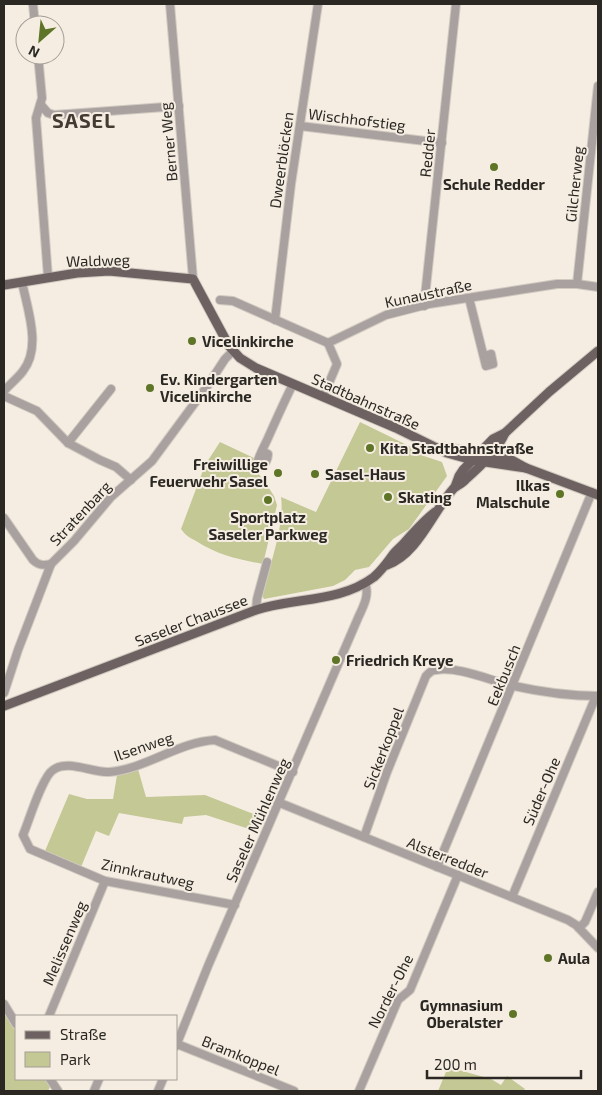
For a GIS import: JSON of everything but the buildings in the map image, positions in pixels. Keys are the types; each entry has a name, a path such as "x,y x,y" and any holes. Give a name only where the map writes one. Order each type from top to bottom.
{"main road":[{"name":"Waldweg","path":"4,285 48,277 109,271 193,279"},
{"path":"193,279 224,338 233,351"},
{"name":"Stadtbahnstraße","path":"233,351 256,368 428,443 448,454 482,462 526,468"},
{"name":"Saseler Chaussee","path":"4,706 256,610 278,604 333,596 365,583 387,565 392,556 424,520 435,512 455,487 459,476 493,439 506,433 549,392 598,351"},
{"name":"Saseler Chaussee","path":"455,487 466,480 500,445 506,433"},
{"name":"Stadtbahnstraße","path":"428,443 506,458 526,468 595,494"},
{"path":"448,454 458,467 459,476"}],"street":[{"name":"Berner Weg","path":"170,4 193,279"},
{"name":"Dweerblöcken","path":"275,320 318,4"},
{"name":"Redder","path":"424,306 456,4"},
{"path":"39,65 41,105 36,118 48,277"},
{"name":"Gilcherweg","path":"577,284 598,86"},
{"path":"41,105 48,113 54,115 179,106"},
{"name":"Wischhofstieg","path":"300,126 442,142"},
{"path":"4,391 24,371 32,349 31,329 22,282"},
{"name":"Kunaustraße","path":"328,343 386,314 424,306 557,284 598,287"},
{"path":"469,298 484,356"},
{"path":"233,301 328,343 337,364 323,398"},
{"name":"Stratenbarg","path":"4,693 18,650 51,564 74,541 111,497 152,461 208,385 224,359 233,351"},
{"path":"262,451 293,384"},
{"path":"68,443 111,389"},
{"path":"4,396 37,411 68,443 116,467 131,480"},
{"name":"Eekbusch","path":"437,867 595,494"},
{"path":"4,518 33,560 44,566 51,564"},
{"path":"256,610 267,562"},
{"name":"Saseler Mühlenweg","path":"178,1043 364,605 368,591 365,583"},
{"path":"356,588 364,605"},
{"name":"Sickerkoppel","path":"364,837 426,676 432,671 447,670 471,673 513,686"},
{"path":"513,686 554,693 597,696"},
{"name":"Süder-Ohe","path":"512,897 597,696"},
{"name":"Ilsenweg","path":"30,849 23,835 46,779 54,769 68,766 110,772 134,766 201,740 215,740 293,772"},
{"name":"Alsterredder","path":"280,803 568,920 579,928 598,948"},
{"name":"Zinnkrautweg","path":"30,849 105,881 235,905"},
{"name":"Norder-Ohe","path":"359,1091 398,1000 410,990 458,876"},
{"name":"Melissenweg","path":"48,1015 105,881"},
{"path":"579,928 585,922 598,894"},
{"path":"4,1004 15,1022"},
{"name":"Bramkoppel","path":"178,1045 294,1091"},
{"path":"51,1080 58,1091"}],"green space":[{"path":"360,422 409,446 421,455 442,462 447,476 409,529 393,539 369,567 355,570 345,580 333,586 264,599 262,595 279,533 282,508 281,497 316,512"},
{"path":"220,442 254,458 251,464 274,496 277,505 263,564 221,554 190,537 181,529 205,465"},
{"path":"138,769 146,797 205,795 264,818 258,832 206,815 184,817 182,824 119,813 109,836 96,831 81,867 45,851 69,794 87,799 113,799 117,775"},
{"path":"4,1012 15,1030 15,1080 46,1080 50,1087 48,1091 4,1091"},
{"path":"448,1067 491,1079 501,1085 507,1076 525,1089 523,1091 438,1091"}],"place":[{"name":"Schule Redder","path":"494,167"},
{"name":"Vicelinkirche","path":"192,341"},
{"name":"Ev. Kindergarten Vicelinkirche","path":"150,388"},
{"name":"Kita Stadtbahnstraße","path":"370,448"},
{"name":"Freiwillige Feuerwehr Sasel","path":"278,473"},
{"name":"Sasel-Haus","path":"315,474"},
{"name":"Ilkas Malschule","path":"560,494"},
{"name":"Skating","path":"388,497"},
{"name":"Sportplatz Saseler Parkweg","path":"268,500"},
{"name":"Friedrich Kreye","path":"336,660"},
{"name":"Aula","path":"548,958"},
{"name":"Gymnasium Oberalster","path":"513,1014"}],"district":[{"name":"SASEL","path":"84,120"}]}
